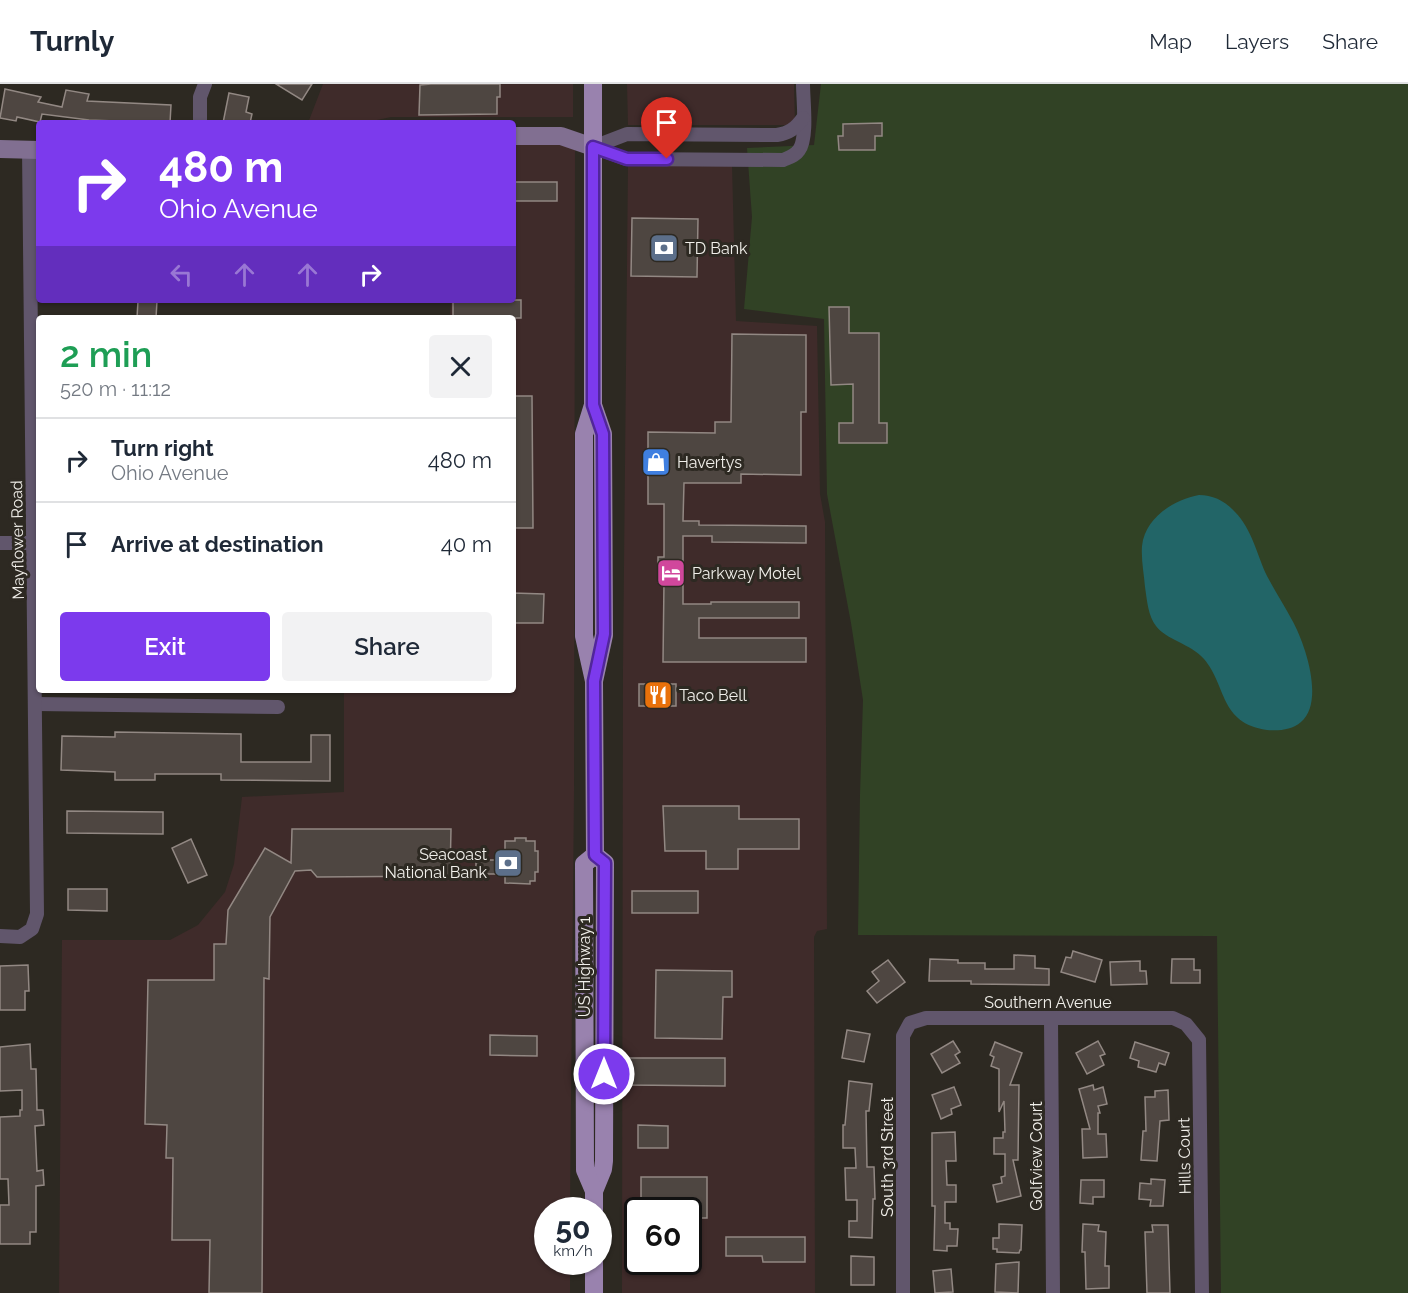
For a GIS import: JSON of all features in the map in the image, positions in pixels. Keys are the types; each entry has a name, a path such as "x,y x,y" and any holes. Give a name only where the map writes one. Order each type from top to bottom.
{"main road":[{"name":"US Highway 1","path":"593,84 593,405 584,434 584,636 594,681 595,855 605,863 604,1161 594,1197"},
{"path":"594,1275 594,1293"}],"street":[{"path":"200,120 200,97 205,84"},
{"path":"516,136 561,136 627,159 783,160 794,156 801,148 803,84"},
{"path":"593,147 627,134 777,135 788,133 796,128 803,118"},
{"path":"0,149 34,150"},
{"name":"Mayflower Road","path":"0,936 20,937 32,929 37,914 34,150"},
{"path":"0,543 36,543"},
{"path":"36,704 278,707"},
{"name":"Southern Avenue","path":"910,1023 926,1018 1173,1018 1186,1024"},
{"name":"Golfview Court","path":"1051,1018 1053,1293"},
{"name":"South 3rd Street","path":"903,1293 903,1036 910,1023"},
{"name":"Hills Court","path":"1186,1024 1199,1040 1202,1293"}],"shaded area":[{"path":"323,84 573,84 573,117 391,117 377,120 309,120"},
{"path":"627,84 794,84 795,125 628,125"},
{"path":"516,144 560,145 575,149 574,791 570,1197 534,1197 534,1275 570,1275 570,1293 59,1293 62,940 170,940 198,925 225,892 234,864 242,797 344,792 344,693 516,693 516,315 450,315 451,303 516,303"},
{"path":"628,165 732,165 736,321 817,326 820,494 825,522 827,929 817,931 814,937 815,1293 622,1293 623,667"}],"green space":[{"path":"821,84 1408,84 1408,1293 1221,1293 1217,936 858,935 863,700 827,494 824,319 744,309 752,217 747,148 814,145"}],"water":[{"path":"1199,495 1214,497 1223,502 1241,519 1250,534 1267,576 1297,630 1307,657 1312,701 1308,713 1294,727 1267,730 1251,726 1240,720 1226,702 1204,659 1192,649 1160,631 1151,618 1142,562 1144,536 1154,519 1170,506"}],"building":[{"path":"276,84 312,84 302,100"},
{"path":"500,84 497,114 419,115 420,85"},
{"path":"5,89 41,97 38,102 62,107 66,90 89,94 87,101 171,105 170,120 89,120 42,114 40,120 36,121 17,117 16,121 0,118"},
{"path":"229,93 249,97 246,112 252,114 251,120 224,120"},
{"path":"882,123 882,136 875,136 875,150 839,150 838,136 843,136 843,124"},
{"path":"516,182 557,182 557,201 516,201"},
{"name":"TD Bank","path":"632,218 698,219 697,277 631,276"},
{"path":"516,300 521,300 521,318 516,318 516,315 453,315 453,303 516,303"},
{"path":"138,303 157,303 156,315 137,315"},
{"path":"829,307 849,307 849,333 879,333 879,423 887,423 887,443 839,443 839,423 853,423 853,384 831,385"},
{"path":"732,334 806,335 806,412 801,412 801,475 741,474 741,483 684,483 683,521 699,521 699,525 806,526 806,543 712,542 712,536 683,536 683,604 799,602 799,618 699,618 699,638 806,638 806,662 663,662 664,582 658,582 658,557 664,557 664,504 648,504 648,432 715,433 715,422 731,422"},
{"path":"516,396 532,396 533,528 516,528"},
{"path":"516,593 544,594 543,623 516,623"},
{"name":"Taco Bell","path":"639,684 676,684 676,706 639,706"},
{"path":"115,732 241,734 241,762 311,762 311,735 330,735 330,781 221,780 221,774 155,774 155,780 115,780 115,772 61,770 62,736 115,737"},
{"path":"663,806 739,806 739,819 799,819 799,849 738,849 738,869 706,869 706,851 665,851"},
{"path":"67,811 163,812 163,834 67,833"},
{"path":"292,829 451,829 450,876 317,877 311,870 295,871 270,917 269,979 264,978 262,1293 209,1293 210,1240 172,1240 173,1158 166,1158 167,1125 145,1124 148,980 214,980 214,944 226,944 228,910 265,848 291,863"},
{"name":"Seacoast National Bank","path":"515,838 535,841 535,851 538,851 538,872 535,872 535,881 530,881 530,884 505,883 505,874 476,874 476,860 505,860 505,841 515,841"},
{"path":"191,839 207,875 188,883 172,848"},
{"path":"68,889 107,889 107,911 68,910"},
{"path":"632,891 698,891 698,913 632,913"},
{"path":"1073,951 1102,960 1095,982 1061,972 1066,957 1071,958"},
{"path":"1014,955 1035,956 1035,968 1049,969 1049,985 929,981 930,959 958,960 958,963 985,963 985,969 1014,969"},
{"path":"1172,959 1194,959 1194,970 1200,970 1200,983 1171,983"},
{"path":"888,960 905,982 877,1003 867,991 879,981 872,972"},
{"path":"1140,961 1140,971 1146,971 1147,984 1111,985 1110,962"},
{"path":"28,965 29,991 25,991 25,1010 0,1010 0,966"},
{"path":"656,970 732,971 732,997 723,997 722,1039 655,1038"},
{"path":"847,1030 870,1034 864,1062 842,1058"},
{"path":"490,1035 537,1036 537,1056 490,1055"},
{"path":"953,1041 960,1052 955,1055 960,1063 942,1073 931,1054"},
{"path":"1098,1041 1105,1054 1100,1056 1104,1065 1087,1074 1076,1053"},
{"path":"995,1042 1022,1053 1010,1085 1019,1085 1018,1160 1013,1160 1021,1196 997,1202 993,1185 1002,1183 1001,1177 1005,1176 1005,1154 994,1154 994,1138 1003,1138 1003,1132 1005,1132 1004,1101 999,1112 999,1069 991,1066 994,1057 990,1055"},
{"path":"1135,1042 1169,1053 1165,1065 1159,1063 1156,1072 1138,1067 1139,1061 1130,1058"},
{"path":"30,1044 31,1069 36,1069 37,1110 43,1110 44,1125 35,1126 37,1171 43,1170 44,1185 36,1186 36,1232 30,1232 30,1244 0,1244 0,1205 9,1205 8,1179 0,1179 0,1117 20,1116 22,1090 0,1091 0,1047"},
{"path":"630,1058 725,1058 725,1086 630,1085"},
{"path":"849,1081 872,1084 869,1111 866,1111 867,1167 874,1167 875,1199 873,1199 872,1238 849,1237 849,1221 857,1221 857,1200 846,1200 845,1168 856,1168 855,1148 843,1148 843,1125 845,1125"},
{"path":"1093,1085 1094,1090 1103,1087 1107,1104 1098,1106 1100,1113 1098,1113 1098,1134 1106,1134 1107,1157 1083,1158 1082,1129 1090,1129 1079,1089"},
{"path":"954,1087 961,1105 951,1109 952,1114 941,1119 932,1095"},
{"path":"1168,1090 1169,1120 1160,1121 1157,1161 1141,1160 1143,1131 1146,1131 1145,1097 1155,1097 1155,1091"},
{"path":"638,1125 668,1126 668,1148 638,1148"},
{"path":"955,1132 956,1161 946,1161 947,1185 956,1185 956,1202 945,1202 945,1223 950,1223 950,1229 958,1229 957,1246 947,1246 947,1251 934,1250 932,1133"},
{"path":"641,1177 707,1177 707,1218 702,1218 702,1197 641,1197"},
{"path":"1151,1179 1165,1180 1163,1206 1150,1206 1151,1200 1139,1199 1140,1183 1151,1184"},
{"path":"1081,1180 1104,1180 1104,1197 1093,1197 1093,1204 1080,1203"},
{"path":"999,1224 1022,1225 1019,1253 997,1252 997,1249 993,1249 993,1238 999,1238"},
{"path":"1083,1224 1099,1225 1098,1231 1106,1232 1105,1266 1109,1266 1109,1288 1086,1289 1085,1252 1082,1252"},
{"path":"1152,1225 1168,1225 1170,1293 1147,1293 1145,1232 1153,1232"},
{"path":"726,1237 805,1237 805,1262 763,1262 762,1256 726,1256"},
{"path":"851,1256 874,1257 874,1285 851,1285"},
{"path":"1019,1262 1018,1293 995,1292 996,1264"},
{"path":"951,1269 953,1292 935,1293 933,1271"}],"place":[{"name":"TD Bank","path":"664,248"},
{"name":"Havertys","path":"656,462"},
{"name":"Parkway Motel","path":"671,573"},
{"name":"Taco Bell","path":"658,695"},
{"name":"Seacoast National Bank","path":"508,863"}],"route":[{"path":"604,1074 605,863 595,855 594,805 594,681 604,634 603,434 593,405 593,147 627,159 667,159"}]}
